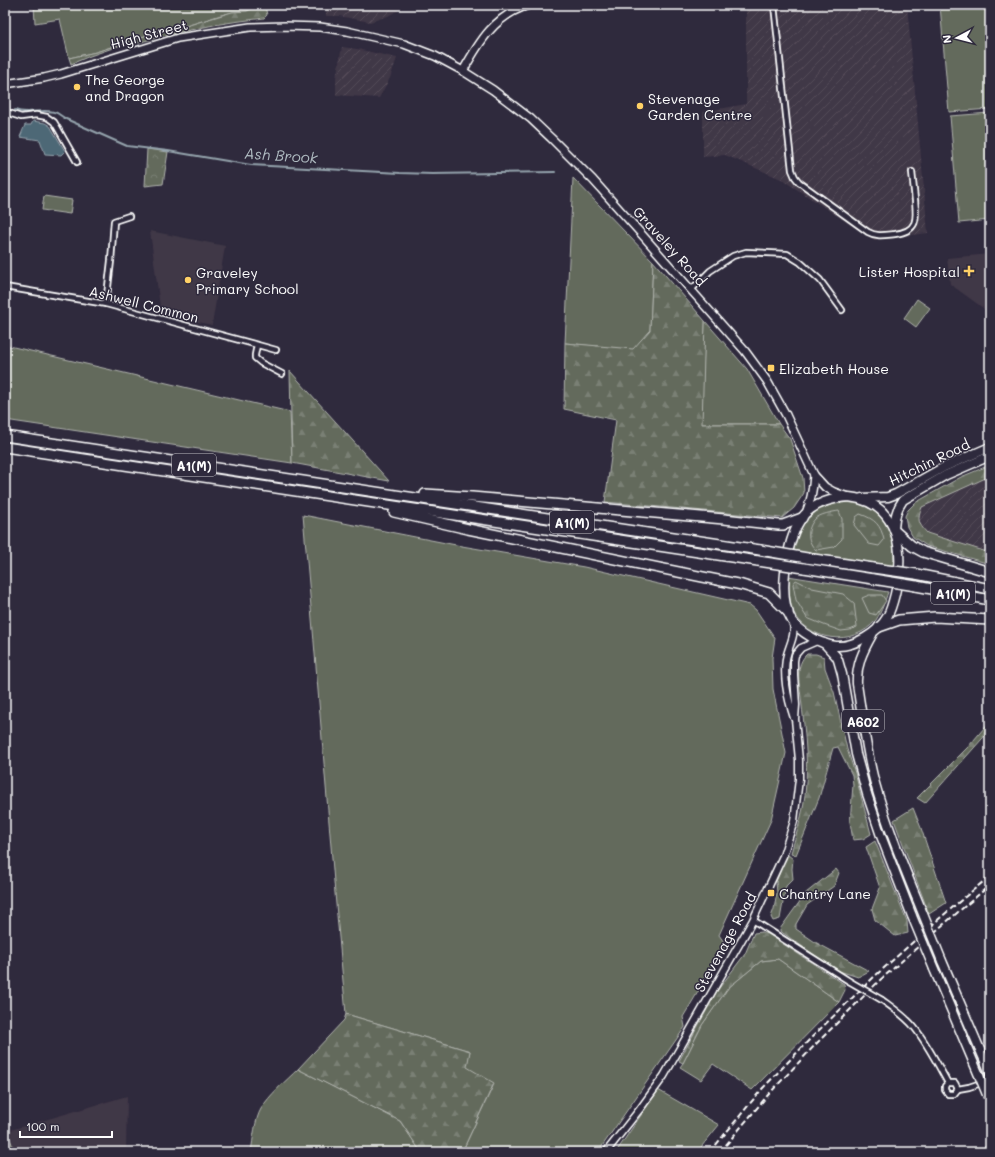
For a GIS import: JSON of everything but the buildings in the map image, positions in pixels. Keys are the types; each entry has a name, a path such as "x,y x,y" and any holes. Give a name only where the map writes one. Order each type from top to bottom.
{"highway":[{"name":"A1(M)","path":"5,436 916,574 990,589"},
{"name":"A1(M)","path":"5,447 804,568 916,586 990,600"},
{"name":"A1(M)","path":"383,493 472,497 779,525 783,525 804,516"},
{"path":"352,500 391,511 468,529 748,586 769,593 788,612"},
{"path":"895,530 912,546 923,552 990,572"},
{"path":"879,627 899,620 935,617 990,620"}],"main road":[{"path":"463,71 476,47 495,25 506,16 529,5"},
{"name":"High Street","path":"5,84 61,74 178,38 250,27 320,27 347,31 398,43 435,56 463,71"},
{"name":"Graveley Road","path":"463,71 513,104 531,119 593,180 745,351 767,381 786,415 814,475 825,487 834,492 852,498"},
{"name":"Hitchin Road","path":"852,498 874,498 896,494 944,467 990,447"},
{"name":"Hitchin Road","path":"895,530 895,515 903,500 946,474 990,456"},
{"path":"804,516 810,503 814,475"},
{"path":"835,498 852,498 869,503 878,508 895,530 900,555 899,579 891,609 879,627 872,634 861,640 837,646 820,642 806,634 793,622 788,612 784,586 785,567 792,536 796,526 804,516 815,506 826,500 835,498"},
{"name":"A602","path":"872,634 863,650 856,674 868,755 883,810 905,870 989,1071"},
{"name":"A602","path":"820,642 836,656 838,660 842,674 856,754 866,794 874,818 912,916 989,1100"}],"street":[{"path":"774,5 792,170 799,182 868,232 882,236 903,233 914,224 916,213 912,172"},
{"path":"5,97 5,120"},
{"path":"6,112 21,117 36,115 49,118 54,122 76,162"},
{"path":"106,304 112,261 114,221 129,216"},
{"path":"691,290 710,271 733,256 746,252 787,254 800,262 820,280 842,310"},
{"name":"Ashwell Common","path":"5,288 106,304 276,350"},
{"path":"257,345 255,358 261,363 282,374"},
{"name":"Stevenage Road","path":"793,622 794,634 786,660 786,669 790,705 795,720"},
{"name":"Stevenage Road","path":"606,1152 664,1076 753,920 783,856 794,821 799,780 793,667 795,656 804,646 820,642"},
{"path":"753,920 849,981 882,1000 901,1014 914,1027 934,1057 948,1083"},
{"path":"948,1083 945,1090 948,1094 954,1094 958,1089 990,1080"},
{"path":"948,1083 955,1083 958,1089"}],"shaded area":[{"path":"326,5 393,5 400,9 388,16 370,22 339,16 326,16"},
{"path":"746,5 907,5 928,233 874,240 781,179 725,155 703,157 703,112 746,104"},
{"path":"342,47 397,58 390,78 379,98 336,95 336,78"},
{"name":"Graveley Primary School","path":"150,231 225,246 212,325 161,314"},
{"name":"Lister Hospital","path":"990,254 990,313 950,284 947,258"},
{"path":"990,476 990,553 927,533 920,525 918,516 922,507"},
{"path":"127,1096 126,1152 15,1152 7,1131"}],"green space":[{"path":"34,5 254,5 255,7 247,11 233,12 186,26 157,32 96,52 69,58 60,19 35,23"},
{"path":"940,5 990,5 990,109 949,112"},
{"path":"265,6 267,15 264,18 214,25 166,35 130,45 124,44 71,64 69,58 96,52 157,32 186,26 232,12 247,11 253,8"},
{"path":"990,113 990,220 959,223 950,116"},
{"path":"147,149 168,152 163,184 145,186"},
{"path":"573,178 653,261 650,330 633,350 565,343"},
{"path":"44,196 72,200 70,214 42,210"},
{"path":"653,261 705,321 702,424 779,424 790,439 803,478 804,493 794,508 782,518 605,502 616,420 564,409 565,343 633,349 650,330"},
{"path":"917,299 930,308 916,327 904,318"},
{"path":"705,321 747,369 779,424 701,424"},
{"path":"5,345 290,412 292,463 5,420"},
{"path":"290,371 389,481 292,463"},
{"path":"990,465 990,476 922,507 919,515 919,521 927,533 990,553 990,564 927,546 913,537 907,527 905,516 908,510 915,503 961,477"},
{"path":"841,502 855,503 866,507 884,520 892,541 894,553 893,566 792,551 803,524 814,512 830,504"},
{"path":"839,511 842,519 842,539 834,547 816,550 809,539 809,531 812,523 820,516"},
{"path":"860,514 870,518 879,526 884,540 879,546 869,544 854,525 856,517"},
{"path":"303,515 456,545 584,567 750,605 756,610 775,638 772,658 773,689 786,753 771,820 719,935 726,945 683,1017 685,1027 598,1152 462,1152 494,1084 466,1067 470,1051 346,1014"},
{"path":"788,576 888,592 878,617 866,629 855,635 843,638 831,637 808,629 799,620 789,601"},
{"path":"796,580 812,588 843,594 854,603 857,627 850,630 841,631 807,618 796,600 793,584"},
{"path":"869,595 882,595 886,601 876,615 869,613 862,598"},
{"path":"807,654 816,654 824,657 825,668 834,692 847,749 871,834 863,839 853,840 850,822 853,785 852,775 838,747 833,748 819,798 796,855 791,853 803,808 806,781 805,738 799,686 799,668 803,658"},
{"path":"990,721 990,730 925,803 917,798 968,747"},
{"path":"913,808 946,903 929,914 894,820"},
{"path":"875,841 907,921 908,933 895,936 875,920 872,909 880,888 866,847"},
{"path":"787,854 793,859 793,879 786,886 780,919 773,921 771,917 777,893 776,882"},
{"path":"836,869 839,873 834,886 807,905 796,924 796,929 815,942 869,971 858,977 836,970 780,931 806,893"},
{"path":"762,932 768,934 844,984 845,990 839,1002 778,959 761,961 728,988 702,1025 683,1063 679,1061 717,991 745,954 754,933"},
{"path":"778,959 839,1002 752,1090 713,1064 701,1080 680,1067 702,1025 728,988 761,961"},
{"path":"346,1014 470,1051 467,1067 494,1083 462,1152 421,1152 400,1121 298,1069 344,1020"},
{"path":"298,1069 400,1121 421,1152 251,1152 256,1124 261,1109 273,1093"},
{"path":"658,1090 719,1125 697,1152 616,1152"},
{"path":"5,1128 7,1131 15,1152 5,1152"}],"water":[{"path":"33,121 45,123 50,126 65,151 61,155 45,154 40,140 20,137 25,125 31,125"}],"waterway":[{"name":"Ash Brook","path":"15,110 20,112 52,111 66,119 127,146 168,151 251,165 432,174 555,172"}],"railway":[{"path":"710,1152 762,1089 812,1037 875,976 990,876"},
{"path":"720,1152 768,1095 879,981 990,885"}],"place":[{"name":"The George and Dragon","path":"77,87"},
{"name":"Stevenage Garden Centre","path":"640,106"},
{"name":"Lister Hospital","path":"969,271"},
{"name":"Graveley Primary School","path":"188,280"},
{"name":"Elizabeth House","path":"771,368"},
{"name":"Chantry Lane","path":"771,893"}]}
